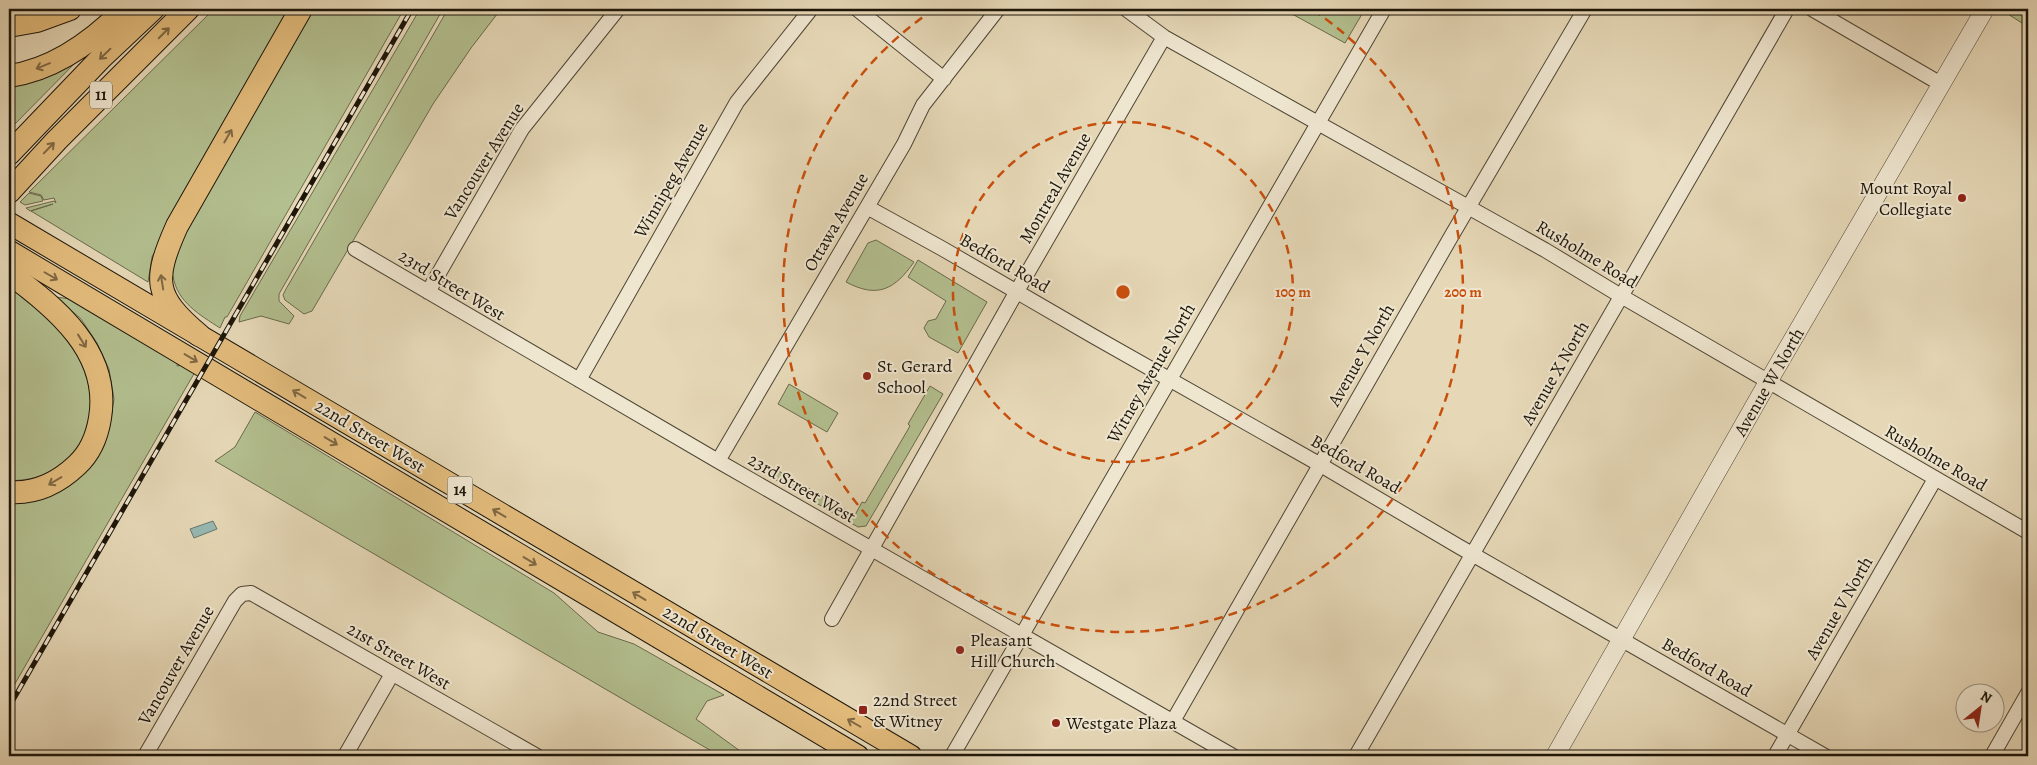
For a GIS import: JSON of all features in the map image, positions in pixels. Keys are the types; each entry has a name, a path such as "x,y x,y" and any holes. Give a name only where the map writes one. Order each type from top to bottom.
{"highway":[{"path":"9,26 37,21 70,9"},
{"path":"9,76 20,75 49,64 73,51 107,27 125,9"},
{"name":"11","path":"9,154 102,57 153,9"},
{"name":"11","path":"11,190 188,9"},
{"path":"199,335 177,316 165,296 160,272 164,259 177,226 301,9"},
{"path":"9,272 55,309 78,336 94,364 102,401 100,423 94,443 77,465 46,487 26,492 9,492"}],"main road":[{"name":"22nd Street West","path":"9,223 912,756"},
{"name":"22nd Street West","path":"9,252 858,756"}],"street":[{"name":"Vancouver Avenue","path":"428,292 522,130 618,9"},
{"name":"Winnipeg Avenue","path":"579,380 737,102 811,9"},
{"path":"857,9 944,78"},
{"name":"Ottawa Avenue","path":"718,461 904,144 923,105 998,9"},
{"name":"Rusholme Road","path":"1126,9 1164,37 1468,207 2028,532"},
{"name":"Witney Avenue North","path":"952,756 1384,9"},
{"name":"Avenue Y North","path":"1173,720 1584,9"},
{"name":"Avenue X North","path":"1356,756 1787,9"},
{"path":"1812,9 1941,84"},
{"name":"Avenue W North","path":"1555,756 1768,382 1985,9"},
{"name":"Montreal Avenue","path":"832,619 1017,291 1164,37"},
{"name":"Bedford Road","path":"867,208 1017,291 1320,464 1471,554 1825,756"},
{"name":"23rd Street West","path":"355,249 872,550 1173,720 1233,756"},
{"name":"Avenue V North","path":"1775,756 1935,479"},
{"name":"21st Street West","path":"242,594 251,593 537,756"},
{"name":"Vancouver Avenue","path":"145,756 235,601 242,594"},
{"path":"346,756 392,674"},
{"path":"1992,756 2028,693"}],"green space":[{"path":"214,9 292,9 152,257 148,282 31,211 53,204 30,211 26,208 54,201 56,203 54,198 44,200 41,195 29,192"},
{"path":"313,9 404,9 220,328 190,307 179,293 173,276 168,276 188,227"},
{"path":"420,9 443,9 279,294 279,301 294,316 289,324 261,316 239,322 240,316"},
{"path":"448,9 501,9 471,48 433,104 312,311 304,314 285,300 283,295"},
{"path":"1283,9 1365,9 1345,43"},
{"path":"2000,9 2028,9 2022,23"},
{"path":"80,58 9,130 9,85"},
{"path":"29,193 41,196 43,201 25,205 20,202"},
{"path":"876,240 914,262 900,279 893,285 885,288 867,290 846,282 868,243"},
{"path":"918,260 987,302 958,353 929,337 924,328 928,321 936,319 946,301 908,277"},
{"path":"9,284 22,298 57,325 75,349 90,387 91,407 88,426 81,443 68,459 40,476 25,480 9,481"},
{"path":"56,297 71,299 178,361 177,366 184,365 195,372 9,694 9,503 95,458 109,430 114,399 109,369 97,343 81,319"},
{"path":"789,384 838,413 827,432 778,404"},
{"path":"930,386 943,394 866,526 858,527 771,477 775,469 855,515 862,502 865,503 910,426 908,424"},
{"path":"255,412 554,593 598,632 634,644 724,695 707,701 696,719 747,756 720,756 215,461 235,447"}],"water":[{"path":"213,521 217,529 194,538 190,529"}],"railway":[{"path":"9,707 412,9"}],"place":[{"name":"Mount Royal Collegiate","path":"1962,198"},
{"name":"St. Gerard School","path":"867,376"},
{"name":"Pleasant Hill Church","path":"960,650"},
{"name":"22nd Street & Witney","path":"863,710"},
{"name":"Westgate Plaza","path":"1056,723"}]}
